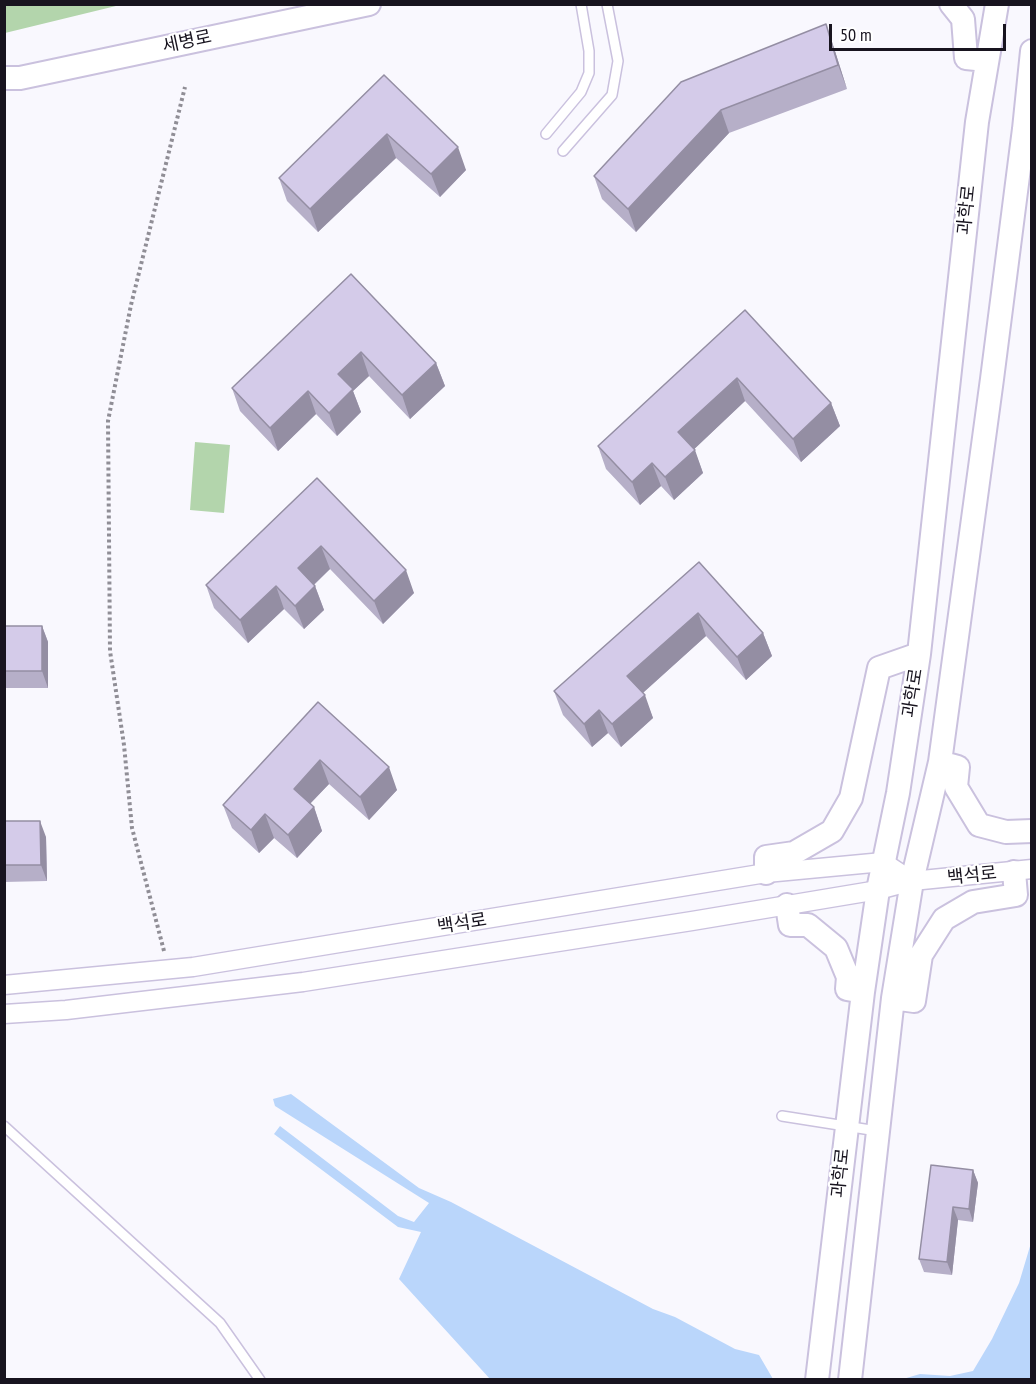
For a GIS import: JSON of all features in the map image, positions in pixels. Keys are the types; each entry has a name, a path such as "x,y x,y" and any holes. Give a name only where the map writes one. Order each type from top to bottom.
{"street":[{"name":"세병로","path":"4,78 20,78 369,4"},
{"path":"951,4 963,19 966,58 986,60"},
{"name":"과학로","path":"818,1380 863,992 878,890 898,793 919,654 977,122 997,4"},
{"name":"과학로","path":"850,1380 893,999 912,881 940,762 995,356 1024,129 1031,53"},
{"path":"766,873 766,857 794,853 832,831 851,798 879,668 919,654"},
{"path":"940,762 958,767 956,787 979,825 1006,832 1032,831"},
{"path":"883,862 912,881"},
{"name":"백석로","path":"4,985 193,967 766,873 883,862"},
{"path":"893,999 914,1001 921,955 944,919 973,902 1016,895 1023,870"},
{"name":"백석로","path":"4,1014 66,1010 303,982 692,921 878,890 912,881 1023,870"},
{"path":"787,904 790,925 808,925 836,948 848,976 847,989 863,992"}],"lane":[{"path":"546,135 581,92 589,73 589,51 581,4"},
{"path":"564,151 612,94 618,60 607,4"},
{"path":"782,1116 877,1131"},
{"path":"4,1126 220,1323 260,1380"}],"path":[{"path":"164,952 132,828 110,651 108,422 130,305 185,87"}],"green space":[{"path":"5,4 120,4 120,5 5,33"},
{"path":"195,442 230,445 224,513 190,510"}],"water":[{"path":"291,1094 419,1188 451,1202 653,1309 675,1317 735,1349 759,1355 773,1379 490,1379 399,1279 421,1232 398,1227 274,1134 280,1126 398,1216 414,1222 429,1203 275,1106 273,1099"},
{"path":"1031,1243 1031,1379 903,1379 920,1374 950,1376 973,1371 992,1339 1019,1283"}],"building":[{"path":"826,24 838,65 721,110 628,209 594,176 681,82"},
{"path":"384,75 458,147 431,174 387,134 310,209 279,178"},
{"path":"351,274 436,363 402,395 361,352 338,374 353,389 329,413 308,391 270,428 232,388"},
{"path":"745,310 831,403 793,439 737,378 678,432 695,450 665,477 652,463 632,482 598,446"},
{"path":"317,478 406,570 374,601 321,546 298,568 315,586 295,606 276,586 240,620 206,585"},
{"path":"699,562 763,633 737,657 698,613 627,676 645,695 612,724 599,710 584,724 554,691"},
{"path":"4,626 42,626 42,671 4,671"},
{"path":"318,702 389,767 360,797 320,760 294,789 314,807 288,835 265,814 251,830 223,805"},
{"path":"4,821 40,821 41,865 4,865"},
{"path":"931,1165 973,1170 969,1209 953,1207 947,1262 919,1259"}]}
